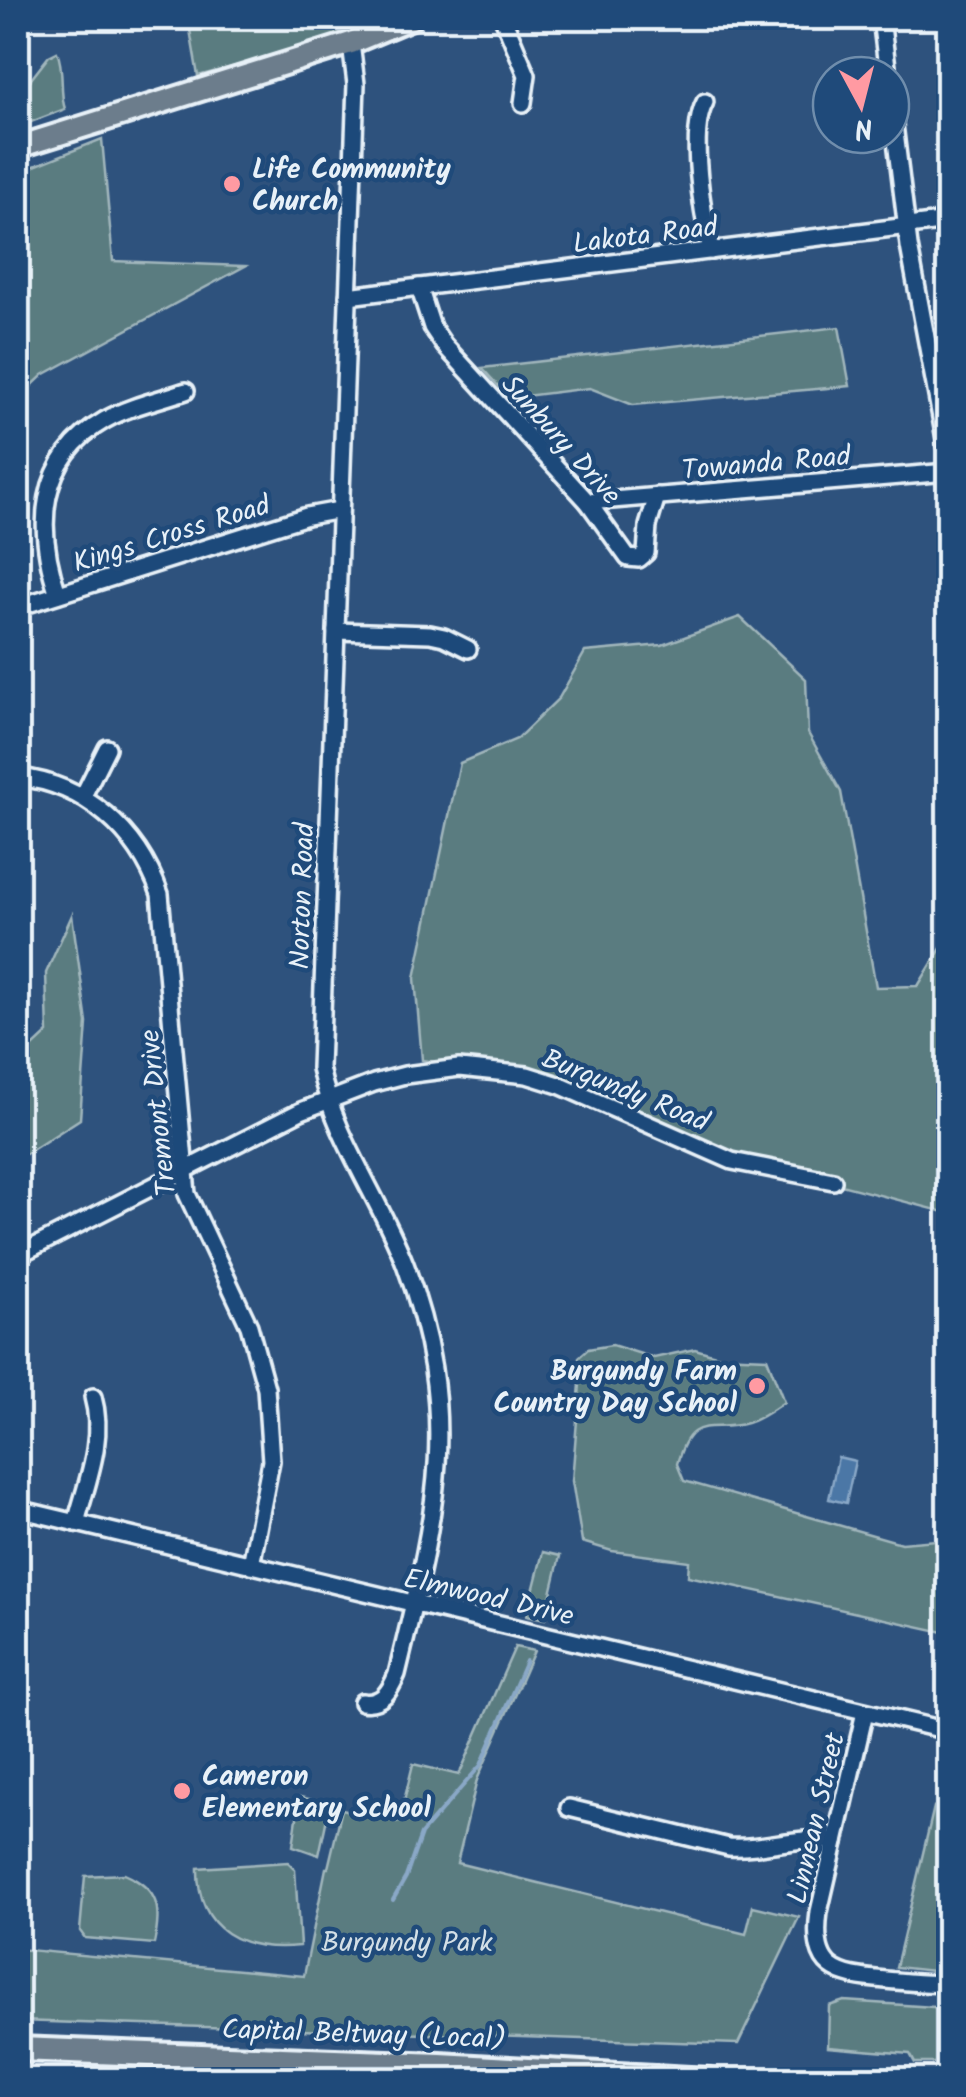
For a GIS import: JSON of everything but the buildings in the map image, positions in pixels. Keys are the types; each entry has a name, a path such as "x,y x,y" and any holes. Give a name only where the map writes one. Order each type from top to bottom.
{"highway":[{"name":"Capital Beltway (Local)","path":"18,2050 440,2065 708,2080"}],"main road":[{"path":"18,147 351,43 410,18"}],"street":[{"path":"502,18 527,75 523,103"},
{"path":"881,18 886,55"},
{"name":"Norton Road","path":"351,43 356,84 320,1056 329,1099 404,1263 422,1317 434,1367 439,1423 438,1480 430,1535 392,1688 380,1699 362,1702"},
{"path":"705,102 699,112 696,137 711,251"},
{"path":"897,155 906,227 948,455"},
{"name":"Lakota Road","path":"348,296 948,222"},
{"name":"Sunbury Drive","path":"419,287 432,327 444,345 588,502 628,558 639,559 648,547 648,526 656,496"},
{"path":"58,594 45,548 44,521 50,487 64,459 83,436 106,420 186,391"},
{"name":"Towanda Road","path":"588,502 948,472"},
{"name":"Kings Cross Road","path":"18,606 307,516 340,510"},
{"path":"336,631 430,634 468,650"},
{"path":"83,796 107,748"},
{"name":"Tremont Drive","path":"18,778 83,796 129,838 148,865 160,894 186,1194 248,1326 266,1388 270,1461 251,1565"},
{"name":"Burgundy Road","path":"18,1254 329,1099 405,1075 458,1068 527,1076 559,1086 732,1161 833,1181"},
{"path":"76,1523 98,1436 94,1397"},
{"name":"Elmwood Drive","path":"18,1510 948,1732"},
{"name":"Linnean Street","path":"865,1712 817,1934 826,1963 832,1970 852,1978 948,1983"},
{"path":"569,1808 729,1847 809,1837 835,1842"}],"green space":[{"path":"188,18 315,18 333,26 360,18 382,18 316,45 198,76"},
{"path":"57,52 65,109 18,127 18,96 49,56"},
{"path":"102,139 113,261 245,266 43,375 18,399 18,169 27,169"},
{"path":"839,327 850,386 633,405 590,388 509,398 482,368"},
{"path":"740,617 806,679 808,733 841,792 876,987 918,986 948,937 948,1213 715,1152 527,1075 422,1060 415,978 460,763 517,739 559,698 585,652 662,645"},
{"path":"72,915 87,1023 80,1119 18,1159 18,1061 48,1033 46,973"},
{"path":"612,1345 654,1358 695,1349 719,1356 767,1358 784,1402 747,1423 696,1431 683,1447 677,1464 684,1481 901,1543 948,1539 948,1633 688,1576 689,1561 612,1551 582,1542 572,1481 579,1357 588,1349"},
{"path":"543,1552 560,1556 545,1619 527,1615"},
{"name":"Burgundy Park","path":"515,1647 534,1651 477,1780 457,1863 746,1934 753,1906 799,1917 738,2044 18,2021 18,1949 304,1976 342,1809 399,1822 413,1764 459,1775"},
{"path":"300,1797 330,1804 319,1855 293,1846"},
{"path":"934,1807 948,1812 948,1969 942,1972 896,1967"},
{"path":"288,1862 295,1869 300,1946 242,1941 215,1922 200,1890 198,1868"},
{"path":"124,1874 145,1886 155,1901 158,1920 154,1944 85,1938 80,1931 85,1876"},
{"path":"844,2001 948,2008 948,2063 915,2063 910,2054 828,2047 829,2006"}],"water":[{"path":"838,1457 855,1461 846,1503 829,1499"}],"waterway":[{"path":"393,1900 421,1834 481,1765 526,1661"}],"place":[{"name":"Life Community Church","path":"232,184"},
{"name":"Burgundy Farm Country Day School","path":"757,1386"},
{"name":"Cameron Elementary School","path":"182,1791"}]}
